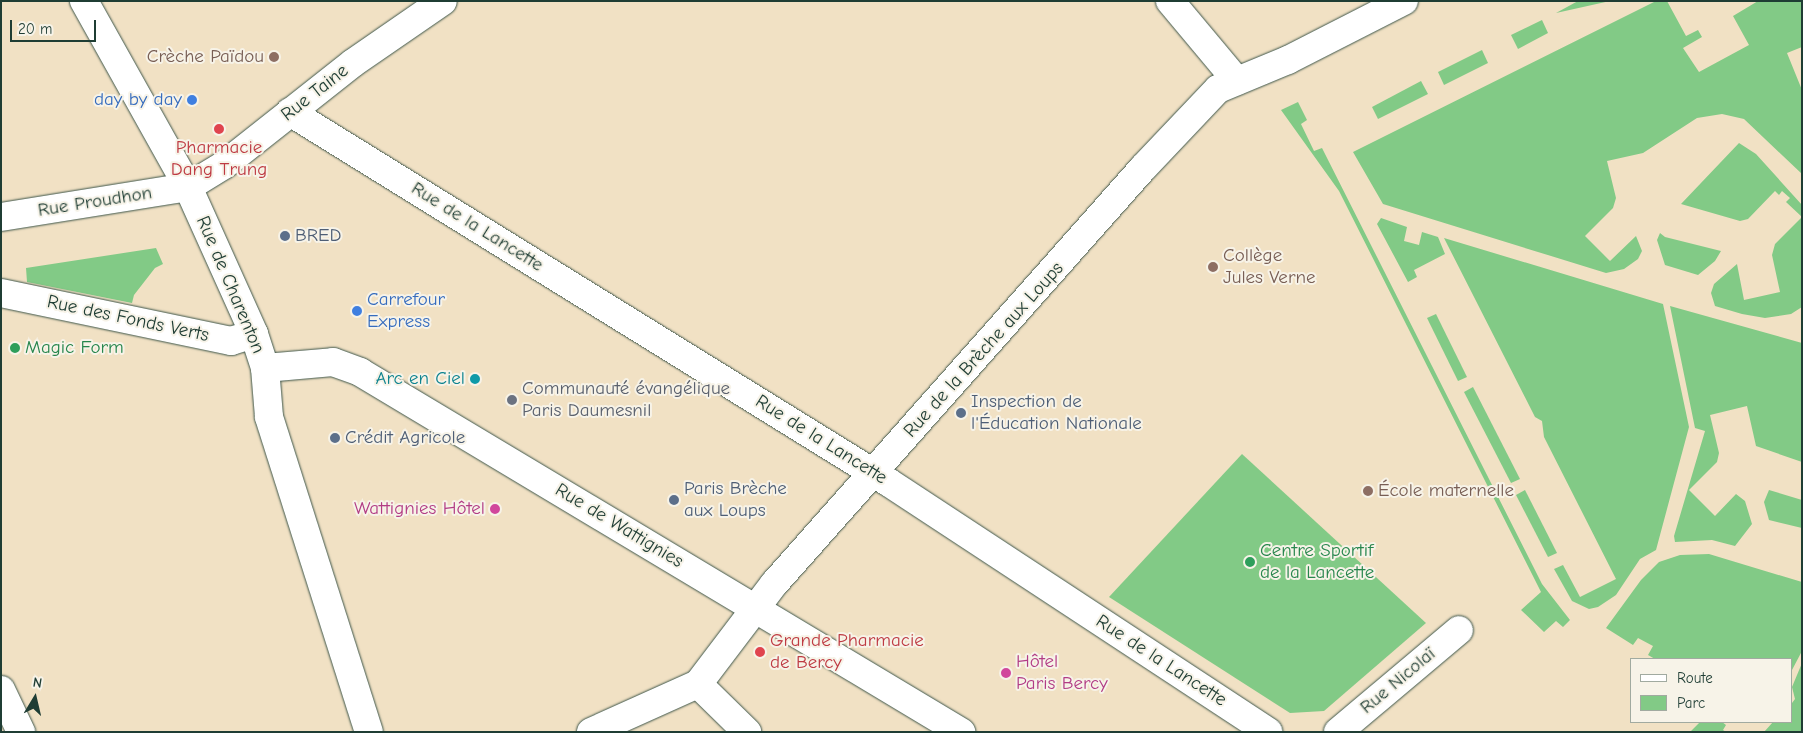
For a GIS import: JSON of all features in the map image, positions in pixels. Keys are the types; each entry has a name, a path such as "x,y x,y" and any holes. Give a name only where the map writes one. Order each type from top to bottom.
{"street":[{"name":"Rue de Charenton","path":"84,1 188,187 254,334 265,368 269,417 369,732"},
{"name":"Rue Taine","path":"188,187 224,165 353,63 443,1"},
{"path":"1170,1 1237,81"},
{"name":"Rue de la Brèche aux Loups","path":"591,732 698,684 755,606 872,473 897,448 1143,168 1218,89 1288,60 1404,1"},
{"name":"Rue de la Lancette","path":"290,112 872,473 1268,732"},
{"name":"Rue Proudhon","path":"1,217 188,187"},
{"name":"Rue des Fonds Verts","path":"1,293 231,341 254,334"},
{"name":"Rue de Wattignies","path":"265,368 333,362 360,372 755,606 961,732"},
{"name":"Rue Nicolaï","path":"1338,732 1458,630"},
{"path":"698,684 746,732"},
{"path":"1,690 21,732"}],"green space":[{"path":"1578,1 1610,1 1556,13"},
{"path":"1656,1 1667,1 1686,36 1698,30 1702,37 1683,48 1699,72 1749,45 1733,16 1758,1 1802,1 1802,47 1787,53 1802,90 1802,174 1744,119 1722,114 1697,118 1643,153 1607,161 1616,198 1613,208 1585,236 1610,261 1636,236 1642,251 1638,259 1624,269 1606,273 1383,204 1353,152"},
{"path":"1542,20 1548,33 1518,49 1511,35"},
{"path":"1482,50 1488,63 1444,85 1438,72"},
{"path":"1421,81 1428,94 1378,119 1372,107"},
{"path":"1298,102 1307,120 1301,124 1314,151 1322,148 1542,584 1570,620 1563,627 1556,621 1544,632 1521,610 1541,592 1339,191 1281,110"},
{"path":"1739,143 1756,154 1802,205 1802,217 1786,202 1790,198 1782,191 1779,195 1775,191 1748,219 1740,221 1681,204"},
{"path":"1802,217 1802,307 1791,314 1765,318 1715,306 1711,293 1714,284 1737,264 1744,300 1780,292 1772,255 1775,244"},
{"path":"1381,218 1407,227 1404,241 1419,245 1422,232 1438,237 1445,254 1414,270 1417,277 1408,282 1377,224"},
{"path":"1660,233 1665,237 1721,251 1715,261 1698,275 1665,265 1657,240"},
{"path":"1444,238 1663,304 1689,427 1656,550 1640,559 1616,595 1598,607 1589,609 1572,601 1554,569 1563,565 1580,597 1616,579 1544,437 1542,421 1535,417"},
{"path":"156,248 163,264 155,268 134,295 132,303 27,282 26,268"},
{"path":"1670,306 1802,343 1802,462 1756,446 1747,406 1710,415 1719,453 1717,462 1689,490 1715,516 1736,494 1745,501 1752,524 1735,546 1712,540 1675,542 1674,536 1705,431 1695,428"},
{"path":"1436,314 1467,377 1458,381 1427,318"},
{"path":"1473,387 1520,479 1511,483 1464,392"},
{"name":"Centre Sportif de la Lancette","path":"1242,454 1426,623 1324,711 1290,713 1109,597"},
{"path":"1525,490 1557,553 1548,557 1516,495"},
{"path":"1769,490 1802,500 1802,528 1769,520 1764,502"},
{"path":"1709,554 1802,582 1802,651 1793,668 1793,658 1653,658 1648,655 1653,646 1638,638 1633,645 1606,628 1641,580 1659,562 1680,555"},
{"path":"1802,663 1802,732 1764,732 1772,723 1793,723 1793,702 1795,699 1793,685"},
{"path":"1699,723 1723,723 1726,725 1723,730 1726,732 1690,732"}],"place":[{"name":"Crèche Païdou","path":"274,57"},
{"name":"day by day","path":"192,100"},
{"name":"Pharmacie Dang Trung","path":"219,129"},
{"name":"BRED","path":"285,236"},
{"name":"Collège Jules Verne","path":"1213,267"},
{"name":"Carrefour Express","path":"357,311"},
{"name":"Magic Form","path":"15,348"},
{"name":"Arc en Ciel","path":"475,379"},
{"name":"Communauté évangélique Paris Daumesnil","path":"512,400"},
{"name":"Inspection de l'Éducation Nationale","path":"961,413"},
{"name":"Crédit Agricole","path":"335,438"},
{"name":"École maternelle","path":"1368,491"},
{"name":"Paris Brèche aux Loups","path":"674,500"},
{"name":"Wattignies Hôtel","path":"495,509"},
{"name":"Centre Sportif de la Lancette","path":"1250,562"},
{"name":"Grande Pharmacie de Bercy","path":"760,652"},
{"name":"Hôtel Paris Bercy","path":"1006,673"}]}
